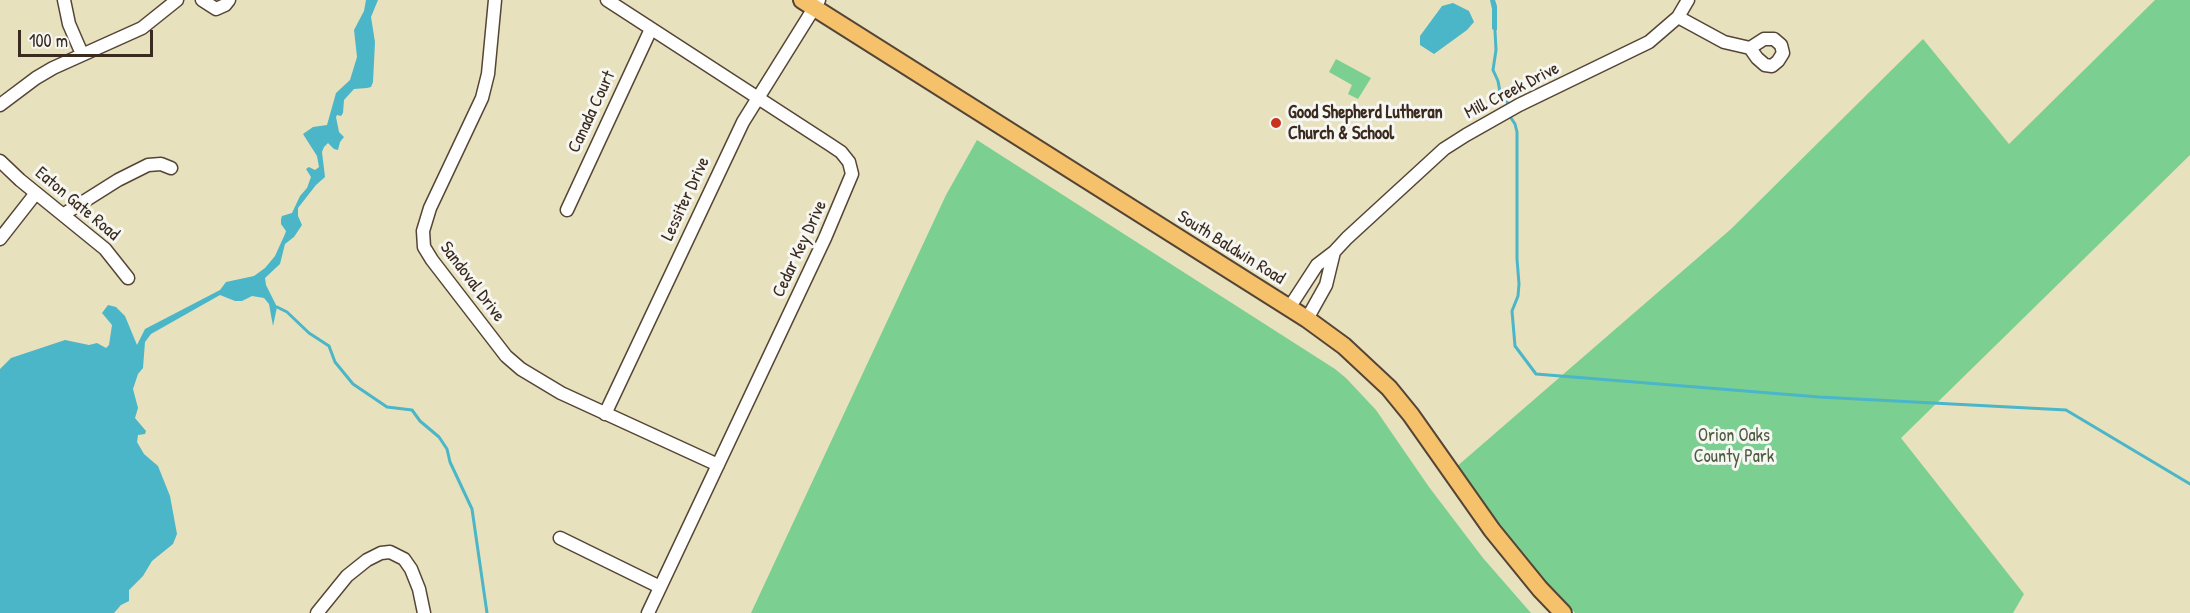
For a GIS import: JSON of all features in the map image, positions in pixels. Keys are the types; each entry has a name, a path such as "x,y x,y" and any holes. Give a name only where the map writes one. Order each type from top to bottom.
{"main road":[{"name":"South Baldwin Road","path":"811,2 1307,319 1344,346 1389,388 1411,415 1492,530 1534,582 1563,613"}],"street":[{"path":"64,0 69,24 82,54"},
{"path":"0,105 36,78 82,54 142,28 177,0"},
{"path":"202,0 216,9 225,5 229,0"},
{"name":"Sandoval Drive","path":"495,0 488,74 482,98 430,208 423,231 424,247 506,356 541,383 718,465"},
{"name":"Cedar Key Drive","path":"607,0 841,152 849,162 852,174 825,238 648,613"},
{"name":"Mill Creek Drive","path":"1289,308 1317,265 1334,252 1429,163 1466,135 1519,105 1649,42 1678,17 1688,0"},
{"name":"Lessiter Drive","path":"606,414 740,127 800,33 811,2"},
{"path":"1678,17 1724,42 1750,48"},
{"name":"Canada Court","path":"567,210 651,29"},
{"name":"Eaton Gate Road","path":"0,161 105,249 128,278"},
{"path":"64,214 118,180 148,165 161,164 171,168"},
{"path":"0,239 36,193"},
{"path":"1307,319 1326,285 1334,252"},
{"path":"560,538 660,586"},
{"path":"317,613 348,576 367,560 381,553 390,552 404,560 411,569 419,589 424,613"}],"green space":[{"name":"Orion Oaks County Park","path":"2155,0 2190,0 2190,155 1901,438 2024,594 2013,613 1575,613 1554,592 1501,529 1455,468 1731,229 1923,39 2009,144"},
{"path":"1336,59 1371,78 1358,99 1348,94 1352,85 1329,72"},
{"path":"977,140 1346,378 1376,410 1429,487 1483,558 1531,613 751,613 946,195"}],"water":[{"path":"366,0 378,0 371,17 375,42 373,82 371,87 354,89 344,100 343,113 336,117 339,132 344,137 338,150 328,143 324,147 322,152 325,177 298,208 298,216 302,225 294,237 285,244 280,264 265,278 277,307 273,326 269,304 264,298 252,296 242,301 235,301 220,295 151,334 145,342 143,368 138,374 133,389 138,408 135,418 146,431 145,434 138,435 137,442 144,454 158,466 170,496 177,534 173,544 152,561 143,576 129,590 129,601 121,605 114,613 0,613 0,369 11,358 65,340 89,345 97,343 106,348 109,345 112,325 102,313 108,305 116,307 125,316 137,345 145,329 220,290 226,282 254,276 265,268 275,256 286,231 281,224 282,216 292,213 300,196 307,188 311,177 306,169 309,167 315,170 319,167 317,156 303,134 313,127 327,125 336,93 350,80 357,57 354,30 364,11"},
{"path":"1490,0 1495,0 1497,6 1497,30 1495,31 1492,29"},
{"path":"1453,3 1469,11 1474,22 1467,30 1434,54 1420,45 1420,36 1442,6"}],"waterway":[{"path":"1495,31 1496,50 1493,70 1500,92 1509,105"},
{"path":"1509,115 1517,132 1519,284 1518,296 1512,311 1515,346 1536,374 1819,397 2066,410 2190,484"},
{"path":"277,307 287,312 309,333 329,346 335,362 353,384 387,407 412,410 420,421 439,437 447,449 450,462 472,509 487,613"}],"place":[{"name":"Good Shepherd Lutheran Church & School","path":"1276,123"}]}
